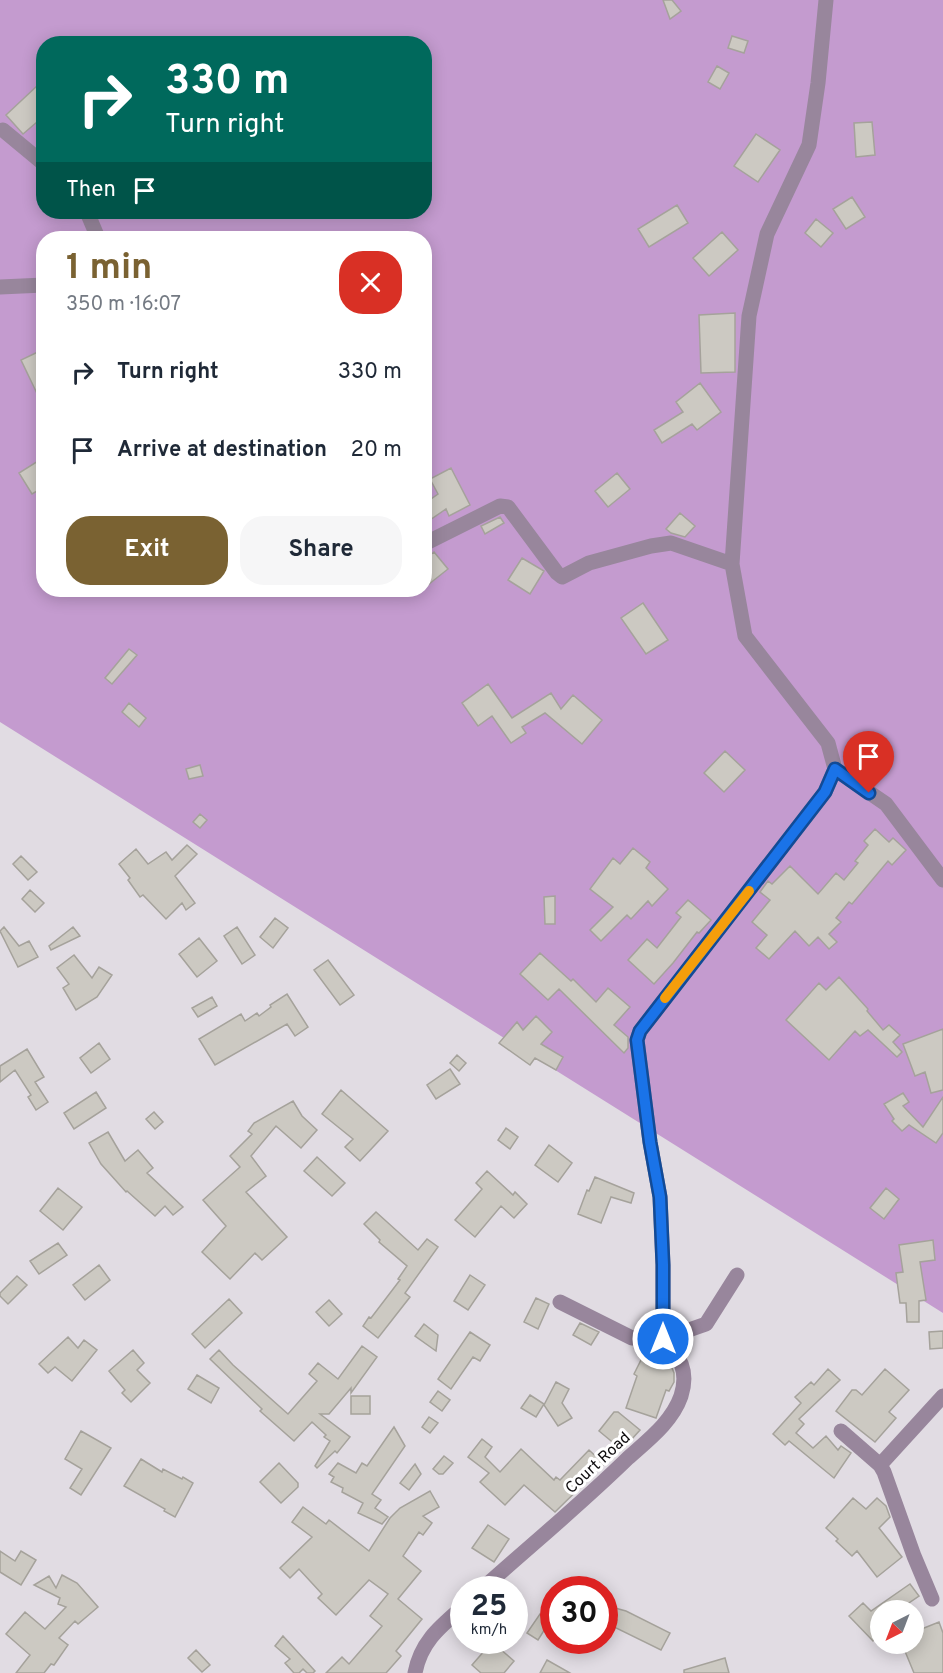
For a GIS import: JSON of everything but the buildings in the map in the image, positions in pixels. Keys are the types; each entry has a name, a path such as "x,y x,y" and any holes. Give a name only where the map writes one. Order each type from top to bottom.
{"street":[{"path":"663,1339 660,1197 650,1142 637,1040 640,1031 825,792 835,769 828,743 745,636 732,564 749,316 767,234 809,145 826,0"},
{"path":"3,130 36,157"},
{"path":"0,286 36,285"},
{"path":"432,540 500,506 508,507 562,577 589,563 651,546 671,543 732,564"},
{"path":"835,769 886,804 943,880"},
{"path":"560,1302 632,1338 663,1339 706,1324 737,1275"},
{"name":"Court Road","path":"497,1576 590,1495 673,1413 681,1394 684,1372 677,1353 663,1339"},
{"path":"880,1465 943,1396"},
{"path":"841,1431 880,1465 932,1599"},
{"path":"415,1673 425,1644 450,1618"}],"shaded area":[{"path":"0,0 943,0 943,1313 0,722"}],"slow traffic":[{"path":"665,998 749,891"}],"route":[{"path":"663,1339 660,1197 650,1142 637,1040 640,1031 825,792 831,783 835,769 869,793"}]}
